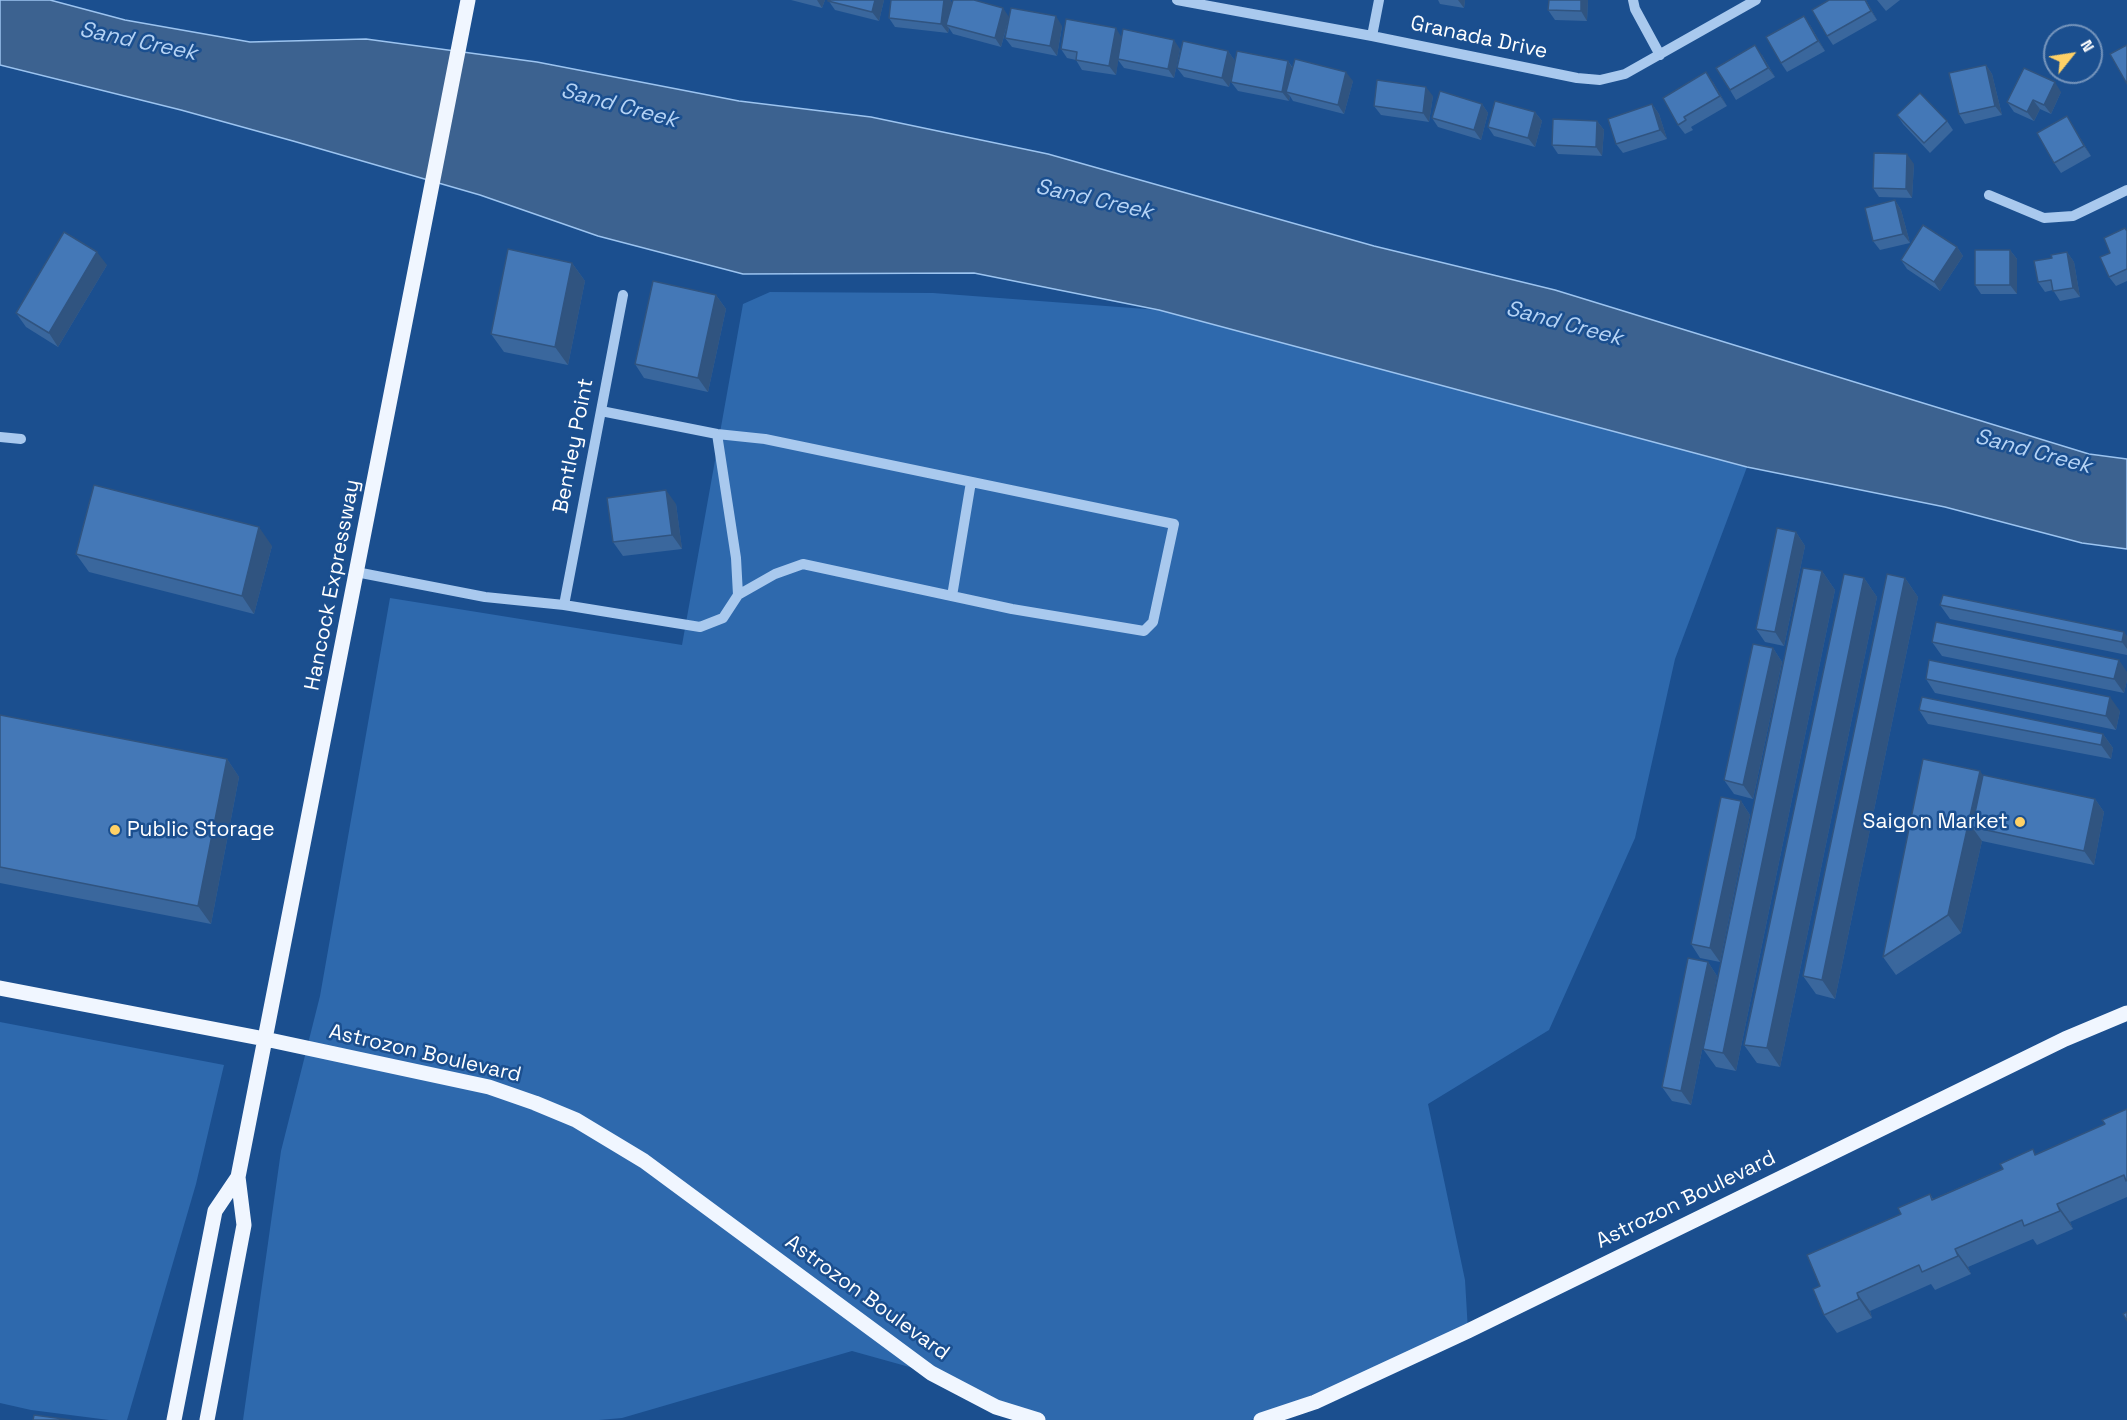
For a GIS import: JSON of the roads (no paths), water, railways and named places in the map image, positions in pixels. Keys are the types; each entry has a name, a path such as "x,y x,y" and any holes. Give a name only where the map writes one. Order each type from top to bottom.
{"main road":[{"name":"Hancock Expressway","path":"207,1420 243,1225 238,1177 468,0"},
{"name":"Astrozon Boulevard","path":"0,988 265,1039 489,1086 535,1102 576,1120 644,1161 932,1373 996,1407 1038,1420"},
{"name":"Astrozon Boulevard","path":"1261,1420 1315,1402 2065,1039 2127,1013"},
{"name":"Hancock Expressway","path":"174,1420 215,1211 238,1177"}],"street":[{"name":"Granada Drive","path":"1177,0 1372,36 1577,78 1600,80 1625,74 1756,0"},
{"path":"1372,36 1379,0"},
{"path":"1633,0 1635,9 1660,55"},
{"path":"1989,195 2044,218 2073,216 2127,190"},
{"name":"Bentley Point","path":"564,605 623,295"},
{"path":"356,572 485,597 564,605 700,627 723,618 738,596 775,574 803,564 1012,609 1144,631 1153,622 1174,524 765,439 717,434 601,411"},
{"path":"717,434 736,558 738,596"},
{"path":"0,437 21,440"},
{"path":"952,596 971,482"}],"water":[{"name":"Sand Creek","path":"0,0 50,0 125,20 250,42 366,39 537,62 739,101 871,117 1048,154 1374,246 1555,290 2089,454 2127,459 2127,549 2082,543 1945,507 1747,467 1159,310 974,273 743,274 598,236 480,195 293,141 181,110 0,65"}],"place":[{"name":"Saigon Market","path":"2020,822"},
{"name":"Public Storage","path":"115,830"}]}
